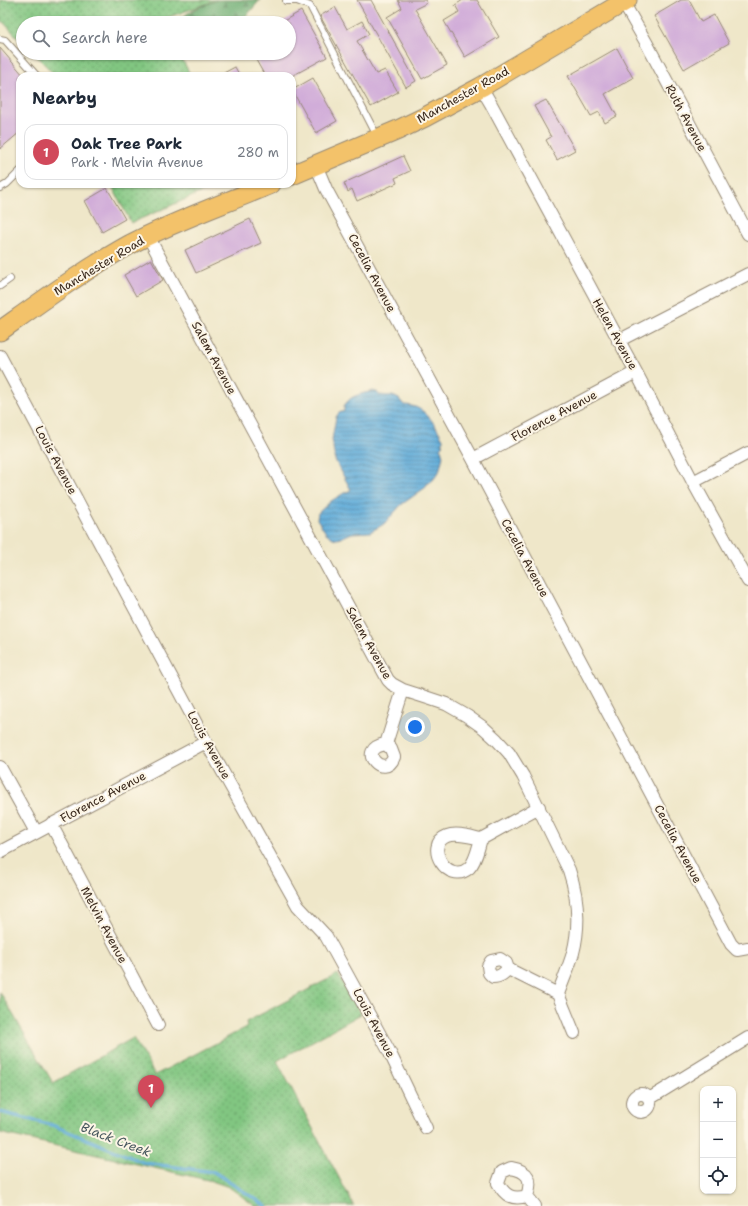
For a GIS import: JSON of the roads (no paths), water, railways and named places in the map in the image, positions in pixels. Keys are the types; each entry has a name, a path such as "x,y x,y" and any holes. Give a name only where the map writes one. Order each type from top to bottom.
{"main road":[{"name":"Manchester Road","path":"296,173 379,139 425,117 481,87 625,1"},
{"name":"Manchester Road","path":"0,331 85,272 118,252 148,236 262,188"}],"street":[{"name":"Ruth Avenue","path":"625,1 748,234"},
{"name":"Helen Avenue","path":"481,87 748,582"},
{"name":"Cecelia Avenue","path":"316,165 326,189 473,459 731,944 743,949"},
{"name":"Salem Avenue","path":"148,236 388,680 403,690 446,704 484,728 509,753 523,776 569,870 573,883 577,910 576,939 573,953 558,994"},
{"path":"618,341 748,274"},
{"name":"Louis Avenue","path":"0,356 206,742 298,906 326,936 389,1051 426,1128"},
{"name":"Florence Avenue","path":"473,459 636,372"},
{"path":"693,482 748,453"},
{"path":"386,744 403,690"},
{"name":"Florence Avenue","path":"0,852 206,742"},
{"path":"0,767 36,832"},
{"path":"481,839 539,807"},
{"name":"Melvin Avenue","path":"51,824 158,1025"},
{"path":"508,969 558,994 574,1033"},
{"path":"649,1099 748,1038"},
{"path":"527,1196 536,1206"}],"lane":[{"path":"286,1 297,1 310,6 379,139"},
{"path":"0,39 5,40 16,52"},
{"path":"23,60 33,72"},
{"path":"0,188 7,184 16,175"},
{"path":"0,286 10,279"}],"water":[{"path":"372,391 377,392 379,395 393,396 399,399 404,405 418,408 428,416 443,439 441,449 443,456 439,472 433,480 426,485 426,487 401,505 384,524 370,532 352,533 338,539 333,538 326,533 317,519 318,513 331,501 351,490 335,460 332,440 336,417 339,413 344,411 344,406 350,399"}],"waterway":[{"name":"Black Creek","path":"0,1112 52,1125 145,1163 214,1172 266,1206"}],"place":[{"name":"Oak Tree Park","path":"151,1108"}]}
